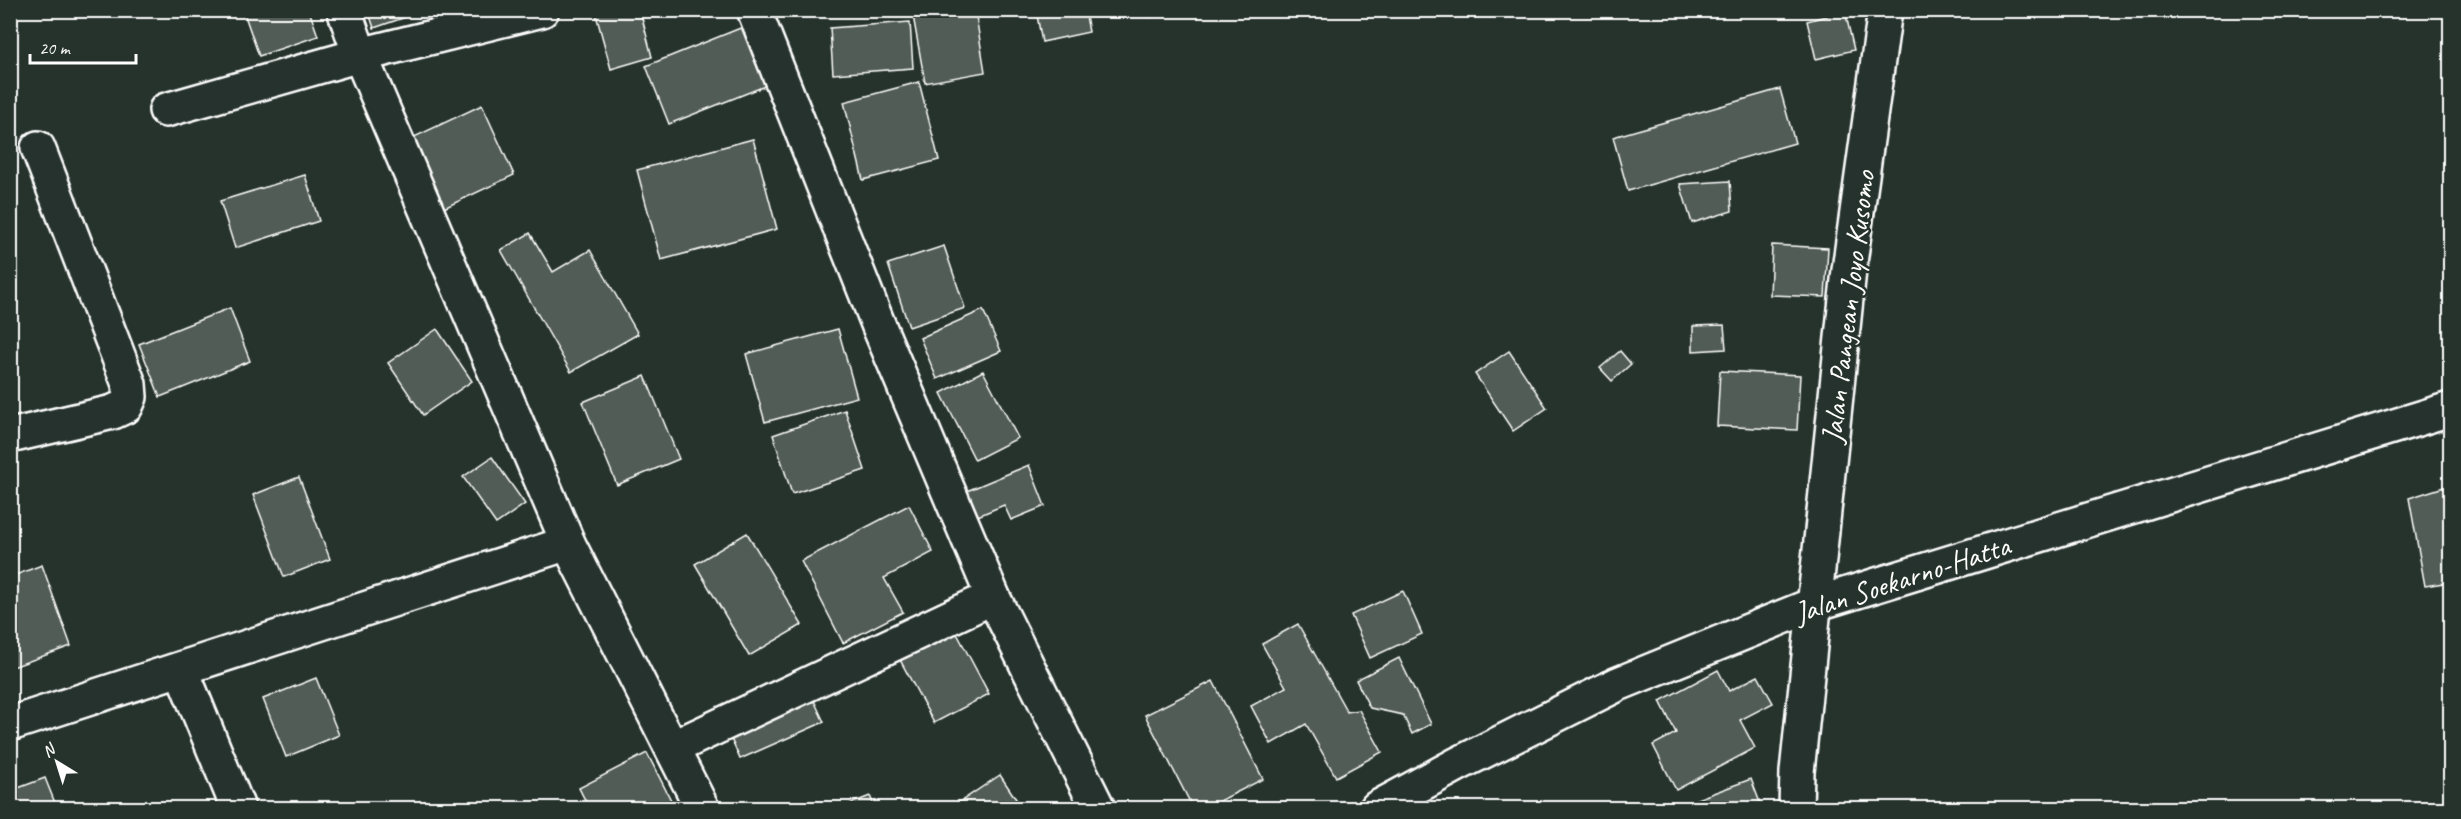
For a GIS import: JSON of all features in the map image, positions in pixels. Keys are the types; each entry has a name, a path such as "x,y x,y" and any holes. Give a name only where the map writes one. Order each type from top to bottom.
{"main road":[{"path":"344,10 360,55 568,543 702,808"},
{"path":"166,110 360,55 542,10"},
{"path":"754,10 874,313 993,597 1098,808"},
{"name":"Jalan Pangean Joyo Kusomo","path":"1796,808 1797,772 1849,270 1885,10"},
{"path":"10,436 113,412 126,406 130,397 129,384 38,148"},
{"name":"Jalan Soekarno-Hatta","path":"1377,808 1458,764 1618,684 1815,604 2451,409"},
{"path":"10,724 568,543"},
{"path":"672,748 993,597"},
{"path":"181,669 238,808"}],"building":[{"path":"243,10 309,10 318,36 259,56"},
{"path":"368,10 426,10 374,28"},
{"path":"640,10 652,57 611,69 595,11"},
{"path":"912,10 975,10 985,72 925,83"},
{"path":"1036,10 1085,10 1089,32 1042,42"},
{"path":"1148,10 1173,10 1149,17"},
{"path":"1845,11 1854,50 1816,59 1807,21"},
{"path":"910,22 913,68 833,74 830,28"},
{"path":"743,27 765,86 669,124 646,66"},
{"path":"10,67 17,86 10,88"},
{"path":"919,82 939,160 863,180 844,102"},
{"path":"1780,89 1795,143 1628,191 1613,137"},
{"path":"482,105 514,175 444,208 412,138"},
{"path":"753,139 777,229 661,260 637,170"},
{"path":"305,175 319,221 235,248 220,201"},
{"path":"1730,181 1732,211 1692,223 1680,184"},
{"path":"530,233 553,272 590,250 638,334 571,372 501,250"},
{"path":"1772,245 1828,248 1825,297 1770,295"},
{"path":"944,246 965,308 909,327 888,264"},
{"path":"230,308 250,361 160,397 139,344"},
{"path":"983,310 1001,351 937,379 920,338"},
{"path":"1724,325 1726,349 1693,351 1693,326"},
{"path":"437,329 472,381 423,415 388,363"},
{"path":"838,329 857,397 765,422 746,354"},
{"path":"1509,351 1547,408 1513,431 1475,374"},
{"path":"1620,351 1631,364 1612,381 1600,368"},
{"path":"983,371 1018,438 975,460 941,393"},
{"path":"1720,371 1800,375 1797,430 1717,426"},
{"path":"645,376 679,459 617,485 583,402"},
{"path":"845,410 865,470 792,494 773,435"},
{"path":"492,457 525,504 496,524 463,477"},
{"path":"1029,465 1045,506 1011,520 1004,505 973,518 962,493"},
{"path":"299,477 330,559 284,577 253,495"},
{"path":"2444,487 2450,504 2450,582 2425,586 2409,498"},
{"path":"909,505 933,552 884,578 903,612 843,643 801,561"},
{"path":"747,533 802,625 749,656 695,564"},
{"path":"42,565 71,646 10,668 10,577"},
{"path":"1403,591 1422,634 1370,658 1351,615"},
{"path":"1298,624 1347,712 1359,710 1382,752 1336,777 1306,724 1271,744 1251,706 1286,687 1262,644"},
{"path":"953,626 989,694 934,723 898,656"},
{"path":"1399,658 1431,724 1412,734 1403,715 1370,708 1356,680"},
{"path":"1718,670 1729,691 1758,676 1773,703 1740,720 1755,748 1676,790 1653,745 1676,733 1660,701"},
{"path":"316,678 339,735 286,757 263,699"},
{"path":"1213,681 1263,779 1206,808 1193,808 1145,715"},
{"path":"811,694 824,722 740,759 728,732"},
{"path":"647,753 675,808 589,808 579,788"},
{"path":"1000,775 1022,808 960,808 957,804"},
{"path":"45,778 57,808 10,808 10,791"},
{"path":"1751,779 1762,808 1691,808 1689,802"},
{"path":"870,796 875,808 840,808"}]}
